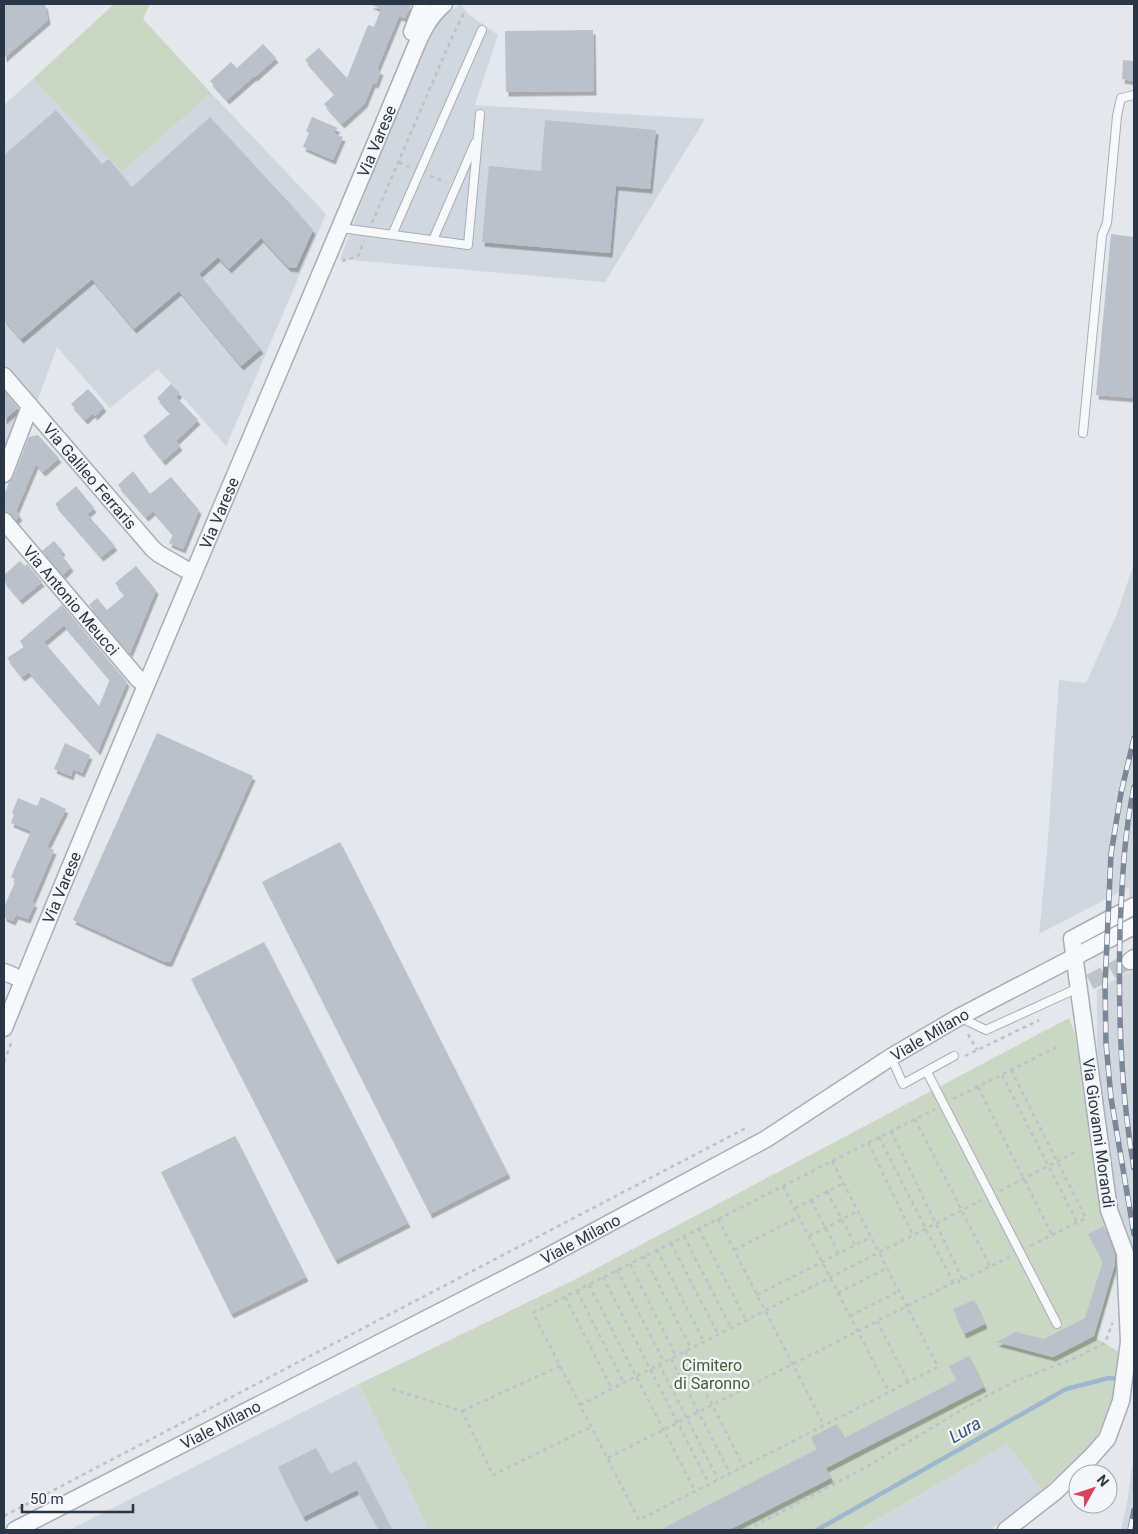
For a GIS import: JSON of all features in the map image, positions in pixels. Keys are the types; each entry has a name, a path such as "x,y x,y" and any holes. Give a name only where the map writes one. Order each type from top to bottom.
{"street":[{"name":"Via Varese","path":"4,1002 9,974 139,680 423,4"},
{"name":"Via Varese","path":"9,1032 86,830 421,33 433,14 444,4"},
{"name":"Via Galileo Ferraris","path":"4,376 153,549 185,569"},
{"path":"4,474 30,406"},
{"name":"Via Antonio Meucci","path":"4,521 139,680"},
{"name":"Via Giovanni Morandi","path":"1006,1530 1056,1491 1102,1445 1107,1439 1121,1402 1129,1342 1125,1253 1109,1210 1084,985 1072,939 1134,906"},
{"name":"Viale Milano","path":"15,1530 541,1260 766,1139 891,1057 959,1018 1134,926"}],"lane":[{"path":"392,235 482,30"},
{"path":"1083,434 1102,235 1107,222 1117,116 1121,98 1134,95"},
{"path":"340,228 468,245 480,114"},
{"path":"433,240 478,136"},
{"path":"959,1018 986,1030 1084,985"},
{"path":"891,1057 903,1084 954,1056"},
{"path":"927,1072 1057,1324"}],"path":[{"path":"342,261 358,256 465,11"},
{"path":"399,162 456,187"},
{"path":"4,1062 9,1032"},
{"path":"607,1458 953,1282 958,1280 959,1282 1086,1218 1011,1070"},
{"path":"1002,1074 1077,1222"},
{"path":"978,1087 1052,1235"},
{"path":"915,1119 990,1266"},
{"path":"4,1516 744,1129 766,1139"},
{"path":"890,1131 963,1280"},
{"path":"879,1137 953,1282"},
{"path":"868,1143 913,1235"},
{"path":"580,1405 1075,1152"},
{"path":"832,1161 844,1183 938,1367 639,1520 533,1313 832,1161"},
{"path":"795,1208 844,1183"},
{"path":"783,1186 889,1392"},
{"path":"828,1191 855,1245"},
{"path":"811,1200 839,1254"},
{"path":"809,1236 858,1211"},
{"path":"734,1250 799,1216"},
{"path":"718,1219 824,1425"},
{"path":"699,1229 746,1320"},
{"path":"684,1236 731,1328"},
{"path":"758,1295 871,1237"},
{"path":"672,1243 718,1334"},
{"path":"658,1250 704,1342"},
{"path":"644,1256 691,1348"},
{"path":"630,1264 676,1356"},
{"path":"838,1293 887,1268"},
{"path":"617,1270 664,1362"},
{"path":"603,1278 708,1484"},
{"path":"589,1285 695,1491"},
{"path":"577,1291 624,1382"},
{"path":"850,1316 899,1291"},
{"path":"565,1297 612,1388"},
{"path":"747,1530 866,1467 965,1408 1013,1382 1078,1357 1104,1343 1112,1324 1129,1317"},
{"path":"877,1321 908,1382"},
{"path":"685,1351 743,1466"},
{"path":"671,1358 730,1473"},
{"path":"659,1364 718,1479"},
{"path":"392,1389 462,1411 560,1366"},
{"path":"462,1411 493,1475 591,1427"}],"shaded area":[{"path":"461,4 468,14 498,35 475,105 705,119 605,282 340,259 421,47 430,29 442,16"},
{"path":"33,79 122,172 211,93 326,214 226,446 158,369 110,408 57,347 12,469 4,460 4,105"},
{"path":"1134,563 1134,897 1129,900 1129,887 1039,934 1047,852 1059,680 1086,683 1117,614"},
{"path":"1134,969 1134,1311 1117,1210 1102,1098 1097,1045 1097,990"},
{"path":"359,1384 429,1530 69,1530"},
{"path":"1007,1444 1042,1490 990,1530 861,1530"},
{"path":"1134,1453 1134,1530 1121,1530 1127,1503"}],"green space":[{"path":"114,4 150,4 143,19 211,93 122,172 33,79"},
{"name":"Cimitero di Saronno","path":"1069,1018 1075,1034 1102,1215 1121,1252 1096,1338 1119,1352 1112,1401 1098,1435 1085,1452 1071,1464 1068,1464 1068,1467 1042,1490 1007,1444 860,1530 429,1530 359,1384 580,1277"}],"building":[{"path":"4,4 45,4 48,20 4,58"},
{"path":"370,4 412,4 405,18 399,16 377,69 381,71 376,84 373,83 365,103 342,124 324,104 335,94 305,60 319,48 347,78 368,25 374,27 381,9"},
{"path":"593,30 594,91 506,92 505,31"},
{"path":"263,44 276,58 227,100 210,81 231,62 237,68"},
{"path":"1123,60 1134,61 1134,81 1122,79"},
{"path":"56,110 102,164 109,159 132,187 210,117 313,230 296,268 288,267 261,238 229,269 218,257 199,274 261,349 241,366 179,291 134,329 92,279 21,339 4,319 4,155"},
{"path":"312,117 338,128 333,133 343,137 333,160 303,147 309,133 306,131"},
{"path":"545,120 656,130 650,189 616,186 610,253 482,242 489,166 541,171"},
{"path":"1111,234 1134,237 1134,398 1096,395"},
{"path":"171,384 180,393 176,397 198,420 176,441 180,446 163,461 143,436 171,413 157,398"},
{"path":"88,389 104,407 95,416 93,413 85,420 71,404"},
{"path":"4,391 18,408 4,420"},
{"path":"38,435 59,458 43,472 36,464 16,511 20,516 16,520 8,512 4,511 4,495 9,482 13,478 29,437"},
{"path":"133,471 150,494 171,477 199,510 183,549 169,543 173,534 153,511 146,517 118,485"},
{"path":"76,486 94,508 87,514 115,546 101,557 55,504"},
{"path":"54,541 63,551 60,553 71,567 63,575 42,551"},
{"path":"20,561 25,566 27,564 42,582 20,600 4,581 4,575"},
{"path":"136,566 156,590 130,653 89,605 97,598 107,610 125,595 115,583"},
{"path":"62,605 127,682 98,751 29,672 22,677 7,658 24,647 20,641","holes":["64,625 110,679 99,706 44,642"]},
{"path":"157,733 253,776 170,962 165,962 73,920"},
{"path":"65,743 90,755 82,773 73,769 71,776 54,769"},
{"path":"41,797 66,809 47,847 54,850 32,902 35,903 28,919 16,915 13,921 4,917 4,907 16,880 11,877 31,831 11,823 14,815 12,813 18,798 37,806"},
{"path":"340,842 508,1174 430,1214 262,882"},
{"path":"264,942 408,1223 335,1260 191,979"},
{"path":"235,1136 306,1277 231,1314 161,1172"},
{"path":"1104,1226 1115,1255 1115,1264 1094,1336 1053,1357 996,1342 1016,1332 1044,1339 1085,1318 1103,1261 1088,1234"},
{"path":"974,1300 985,1324 964,1334 953,1309"},
{"path":"969,1356 984,1387 826,1468 831,1478 729,1530 660,1530 817,1449 811,1437 837,1424 844,1438 957,1380 949,1366"},
{"path":"316,1448 330,1474 356,1461 392,1530 379,1530 357,1490 303,1517 278,1467"}],"waterway":[{"name":"Lura","path":"817,1530 1066,1389 1109,1378 1120,1379"}],"tunnel":[{"path":"1090,982 1130,961"}],"railway":[{"path":"1134,738 1121,793 1111,854 1105,985 1106,1043 1111,1098 1134,1234"},
{"path":"1134,787 1128,823 1123,876 1119,990 1123,1079 1134,1168"},
{"path":"1130,1530 1134,1510"}]}
